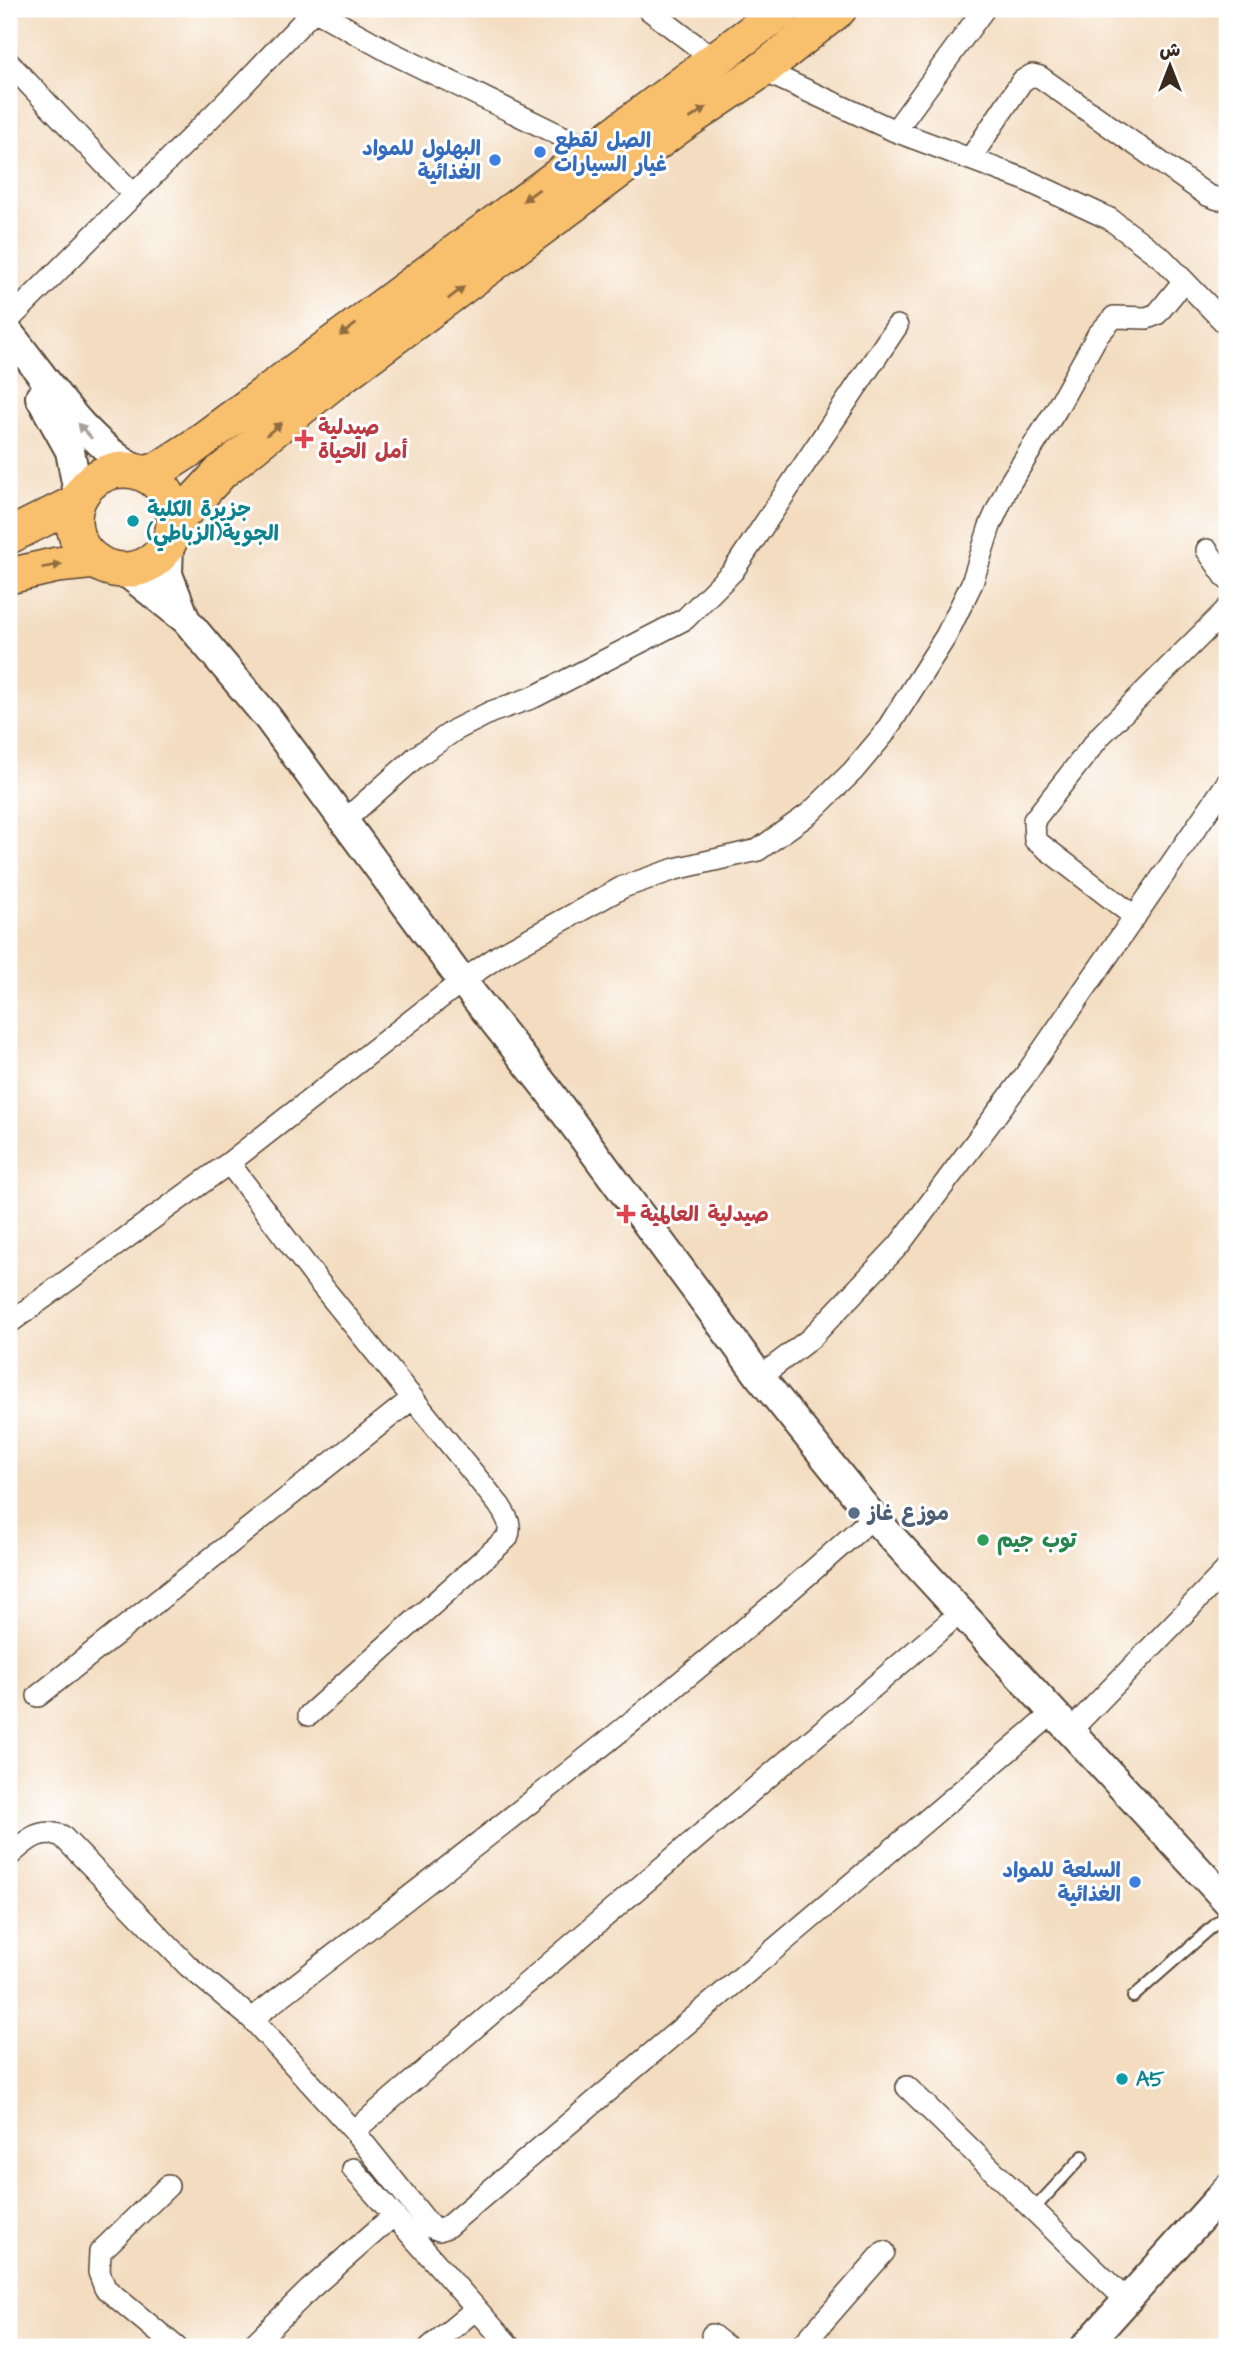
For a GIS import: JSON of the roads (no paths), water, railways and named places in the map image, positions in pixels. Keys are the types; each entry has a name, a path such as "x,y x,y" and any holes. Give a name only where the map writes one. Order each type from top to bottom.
{"main road":[{"path":"110,566 86,553 75,528 78,500 86,488 105,474 128,470 142,473 158,470 192,448 783,9"},
{"path":"9,576 57,565 110,566 150,563 220,472 321,392 679,126 762,70 839,9"},
{"path":"142,473 164,489 174,511 172,533"},
{"path":"9,536 78,500"}],"street":[{"path":"9,320 314,9 390,52 592,150"},
{"path":"648,9 715,60"},
{"path":"895,131 984,9"},
{"path":"9,62 134,195"},
{"path":"762,70 895,131 1062,195 1110,219 1163,259 1227,325"},
{"path":"970,159 1021,81 1032,75 1207,195 1218,199 1227,198"},
{"path":"9,1323 229,1163 462,981 500,955 623,887 675,869 758,850 810,813 853,771 884,734 946,636 972,583 990,526 1008,486 1056,410 1097,336 1114,317 1147,318 1157,314 1183,282"},
{"path":"345,820 416,757 455,730 491,712 534,697 685,619 733,571 897,326"},
{"path":"9,333 87,433 103,449 142,473"},
{"path":"9,348 50,412 69,451 78,500"},
{"path":"172,533 168,574 186,620"},
{"path":"1207,550 1227,579"},
{"path":"110,566 186,620 268,718 760,1377 873,1517 1227,1901"},
{"path":"1135,917 1035,840 1034,820 1101,735 1227,609"},
{"path":"760,1377 811,1338 899,1245 1024,1077 1227,783"},
{"path":"229,1163 318,1281 499,1505 508,1519 510,1530 507,1538 309,1715"},
{"path":"38,1696 413,1398"},
{"path":"252,2019 563,1780 681,1683 873,1517"},
{"path":"9,1856 32,1836 48,1831 62,1836 188,1966 252,2019 354,2131 431,2227 447,2227 1062,1721 1227,1569"},
{"path":"354,2131 961,1612"},
{"path":"907,2087 1127,2301"},
{"path":"352,2169 510,2347"},
{"path":"168,2186 100,2252 99,2272 105,2288 176,2347"},
{"path":"1086,2347 1227,2189"},
{"path":"251,2347 309,2290 394,2215"},
{"path":"801,2347 884,2252"},
{"path":"430,2347 476,2309"}],"lane":[{"path":"1133,1997 1227,1914"},
{"path":"1033,2210 1083,2156"}],"place":[{"name":"الصل لقطع غيار السيارات","path":"540,152"},
{"name":"البهلول للمواد الغذائية","path":"495,160"},
{"name":"صيدلية أمل الحياة","path":"304,439"},
{"name":"جزيرة الكلية الجوية(الزباطي)","path":"133,521"},
{"name":"صيدلية العالمية","path":"626,1214"},
{"name":"موزع غاز","path":"854,1513"},
{"name":"توب جيم","path":"983,1540"},
{"name":"السلعة للمواد الغذائية","path":"1135,1882"},
{"name":"A5","path":"1122,2079"}]}
